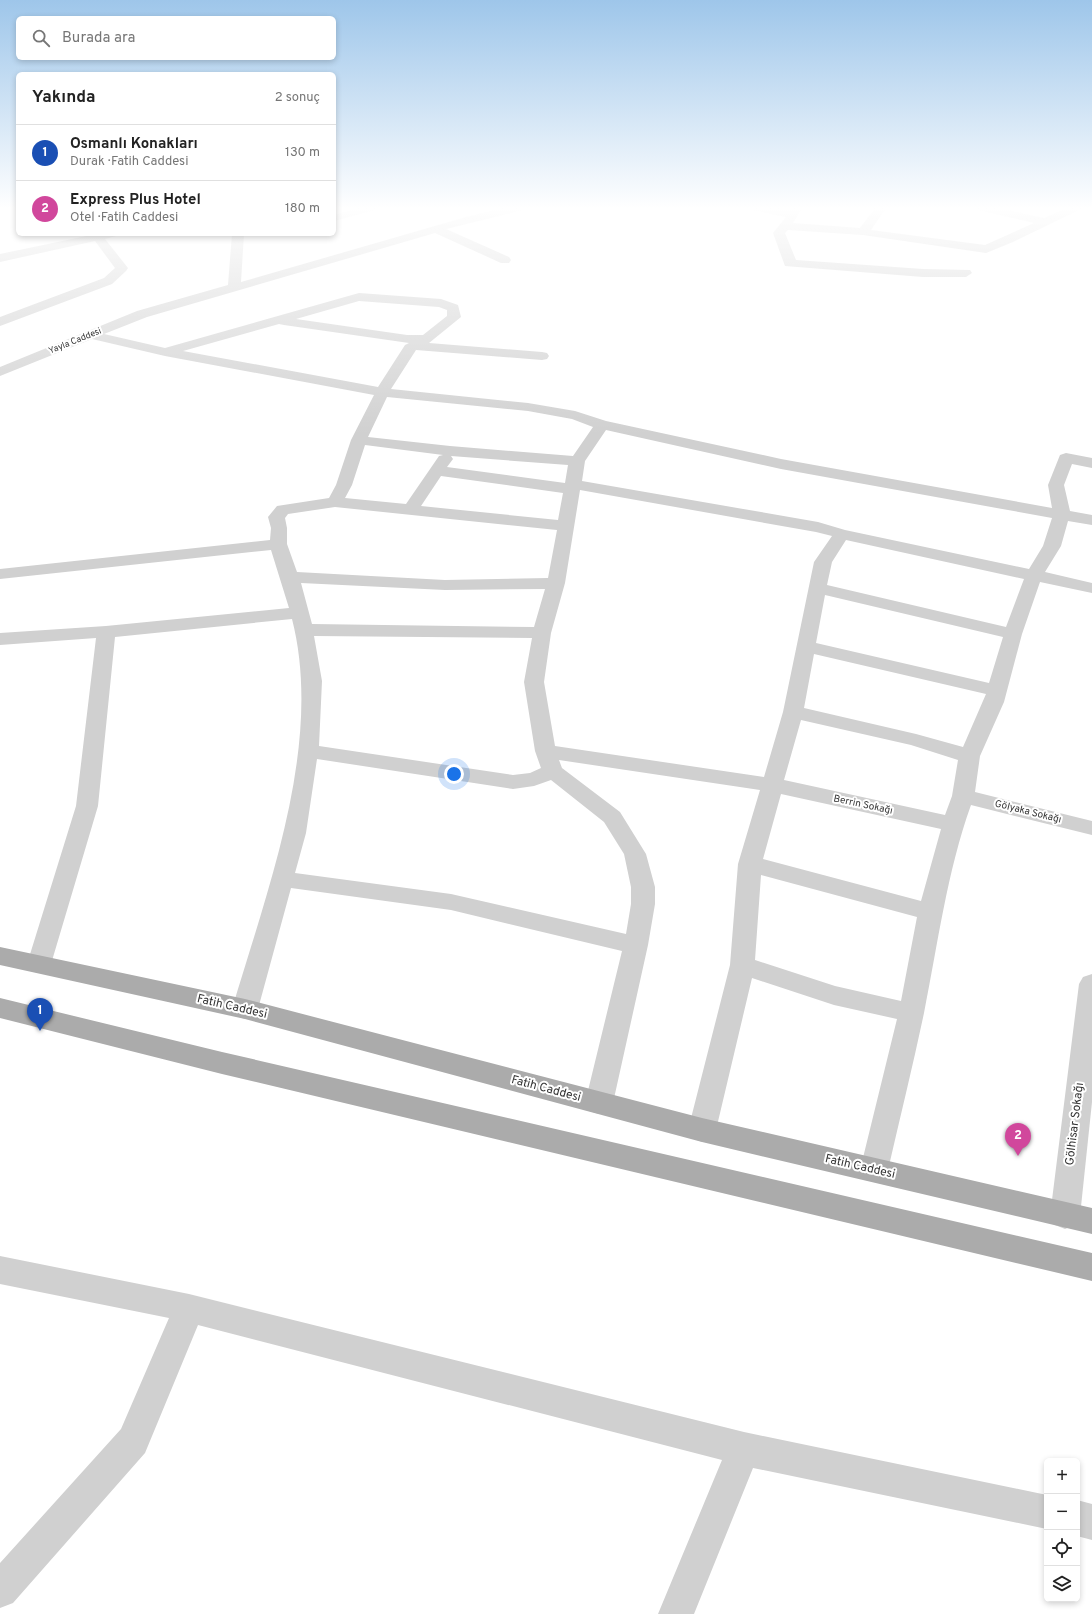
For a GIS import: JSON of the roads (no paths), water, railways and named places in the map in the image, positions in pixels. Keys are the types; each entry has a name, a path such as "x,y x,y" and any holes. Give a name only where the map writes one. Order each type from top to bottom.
{"main road":[{"name":"Fatih Caddesi","path":"0,956 245,1009 702,1130 1064,1216 1092,1221"},
{"path":"0,1008 230,1065 1092,1267"}],"street":[{"path":"0,322 99,283"},
{"path":"234,283 234,288"},
{"name":"Yayla Caddesi","path":"0,372 142,314 250,283"},
{"path":"165,352 359,297 441,303 453,308 454,317 421,342 410,348 383,392 359,440 344,485 335,502"},
{"path":"278,320 421,342 542,356"},
{"path":"91,335 165,352 383,392 528,407 575,415 602,425 781,464 1092,520"},
{"path":"599,1103 636,945 643,904 643,887 640,870 629,841 612,817 549,761 534,682 542,633 556,583 577,461 602,425"},
{"path":"359,440 450,451 577,461"},
{"path":"411,509 438,471 450,451"},
{"path":"874,1170 911,1013 930,912 953,824 963,796 969,756 994,702 1013,634 1033,577 1052,546 1062,514 1056,485 1066,458 1092,463"},
{"path":"438,471 572,487 818,527 842,534 980,563 1033,577 1092,588"},
{"path":"245,1009 295,833 308,751 312,681 302,621 290,577 278,544 279,528 276,517 283,510 335,502 566,526"},
{"path":"702,1130 742,965 750,864 793,712 823,562 842,534"},
{"path":"0,574 278,544"},
{"path":"290,577 445,585 556,583"},
{"path":"817,588 1013,634"},
{"path":"0,639 302,621 466,631 542,633"},
{"path":"39,964 87,806 106,632"},
{"path":"806,646 997,691"},
{"path":"793,712 916,740 969,756"},
{"path":"308,751 513,782 534,778 549,761"},
{"name":"Berrin Sokağı","path":"549,761 773,785 953,824"},
{"name":"Gölyaka Sokağı","path":"963,796 1092,828"},
{"path":"750,864 838,886 930,912"},
{"path":"282,879 451,902 636,945"},
{"path":"742,965 834,995 911,1013"},
{"name":"Gölhisar Sokağı","path":"1064,1216 1092,984"},
{"path":"0,1270 189,1308 744,1449 1044,1511"},
{"path":"0,1590 133,1441 189,1308"},
{"path":"676,1614 744,1449"},
{"path":"1080,1519 1092,1522"}],"place":[{"name":"Osmanlı Konakları","path":"40,1031"},
{"name":"Express Plus Hotel","path":"1018,1156"}]}
